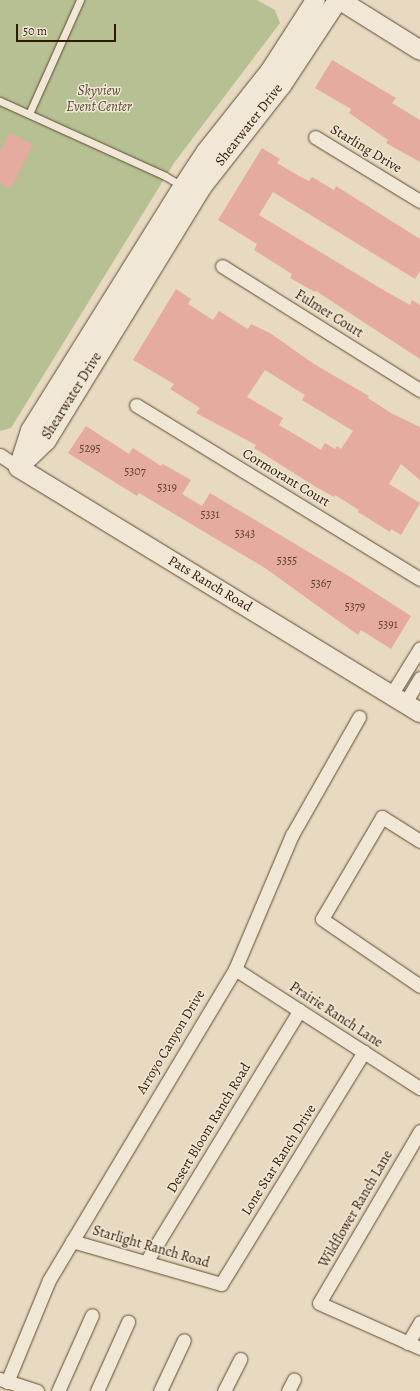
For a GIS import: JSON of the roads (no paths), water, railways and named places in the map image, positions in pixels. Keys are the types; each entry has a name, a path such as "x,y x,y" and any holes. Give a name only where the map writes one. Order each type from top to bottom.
{"street":[{"name":"Shearwater Drive","path":"18,467 30,430 182,186 205,152 270,70 315,0"},
{"name":"Shearwater Drive","path":"18,467 46,440 201,186 281,85 337,0"},
{"path":"340,0 420,50"},
{"name":"Starling Drive","path":"315,137 420,201"},
{"name":"Fulmer Court","path":"222,266 420,390"},
{"name":"Cormorant Court","path":"136,405 420,578"},
{"name":"Pats Ranch Road","path":"0,455 405,703"},
{"path":"405,703 420,648"},
{"path":"405,703 420,678"},
{"name":"Arroyo Canyon Drive","path":"4,1381 49,1280 235,969 292,835 359,717"},
{"path":"420,841 382,817 322,919 420,986"},
{"name":"Prairie Ranch Lane","path":"235,969 420,1088"},
{"name":"Desert Bloom Ranch Road","path":"146,1262 300,1010"},
{"name":"Lone Star Ranch Drive","path":"221,1284 364,1052"},
{"name":"Wildflower Ranch Lane","path":"408,1343 319,1303 420,1131"},
{"name":"Starlight Ranch Road","path":"72,1241 221,1284"},
{"path":"58,1391 92,1315"},
{"path":"97,1391 128,1322"},
{"path":"420,1322 408,1343 420,1348"},
{"path":"160,1391 184,1340"},
{"path":"224,1391 240,1359"},
{"path":"4,1381 37,1391"}],"lane":[{"path":"29,114 80,0"},
{"path":"0,100 165,176 182,186"}],"park label":[{"name":"Skyview Event Center","path":"99,100"}]}
